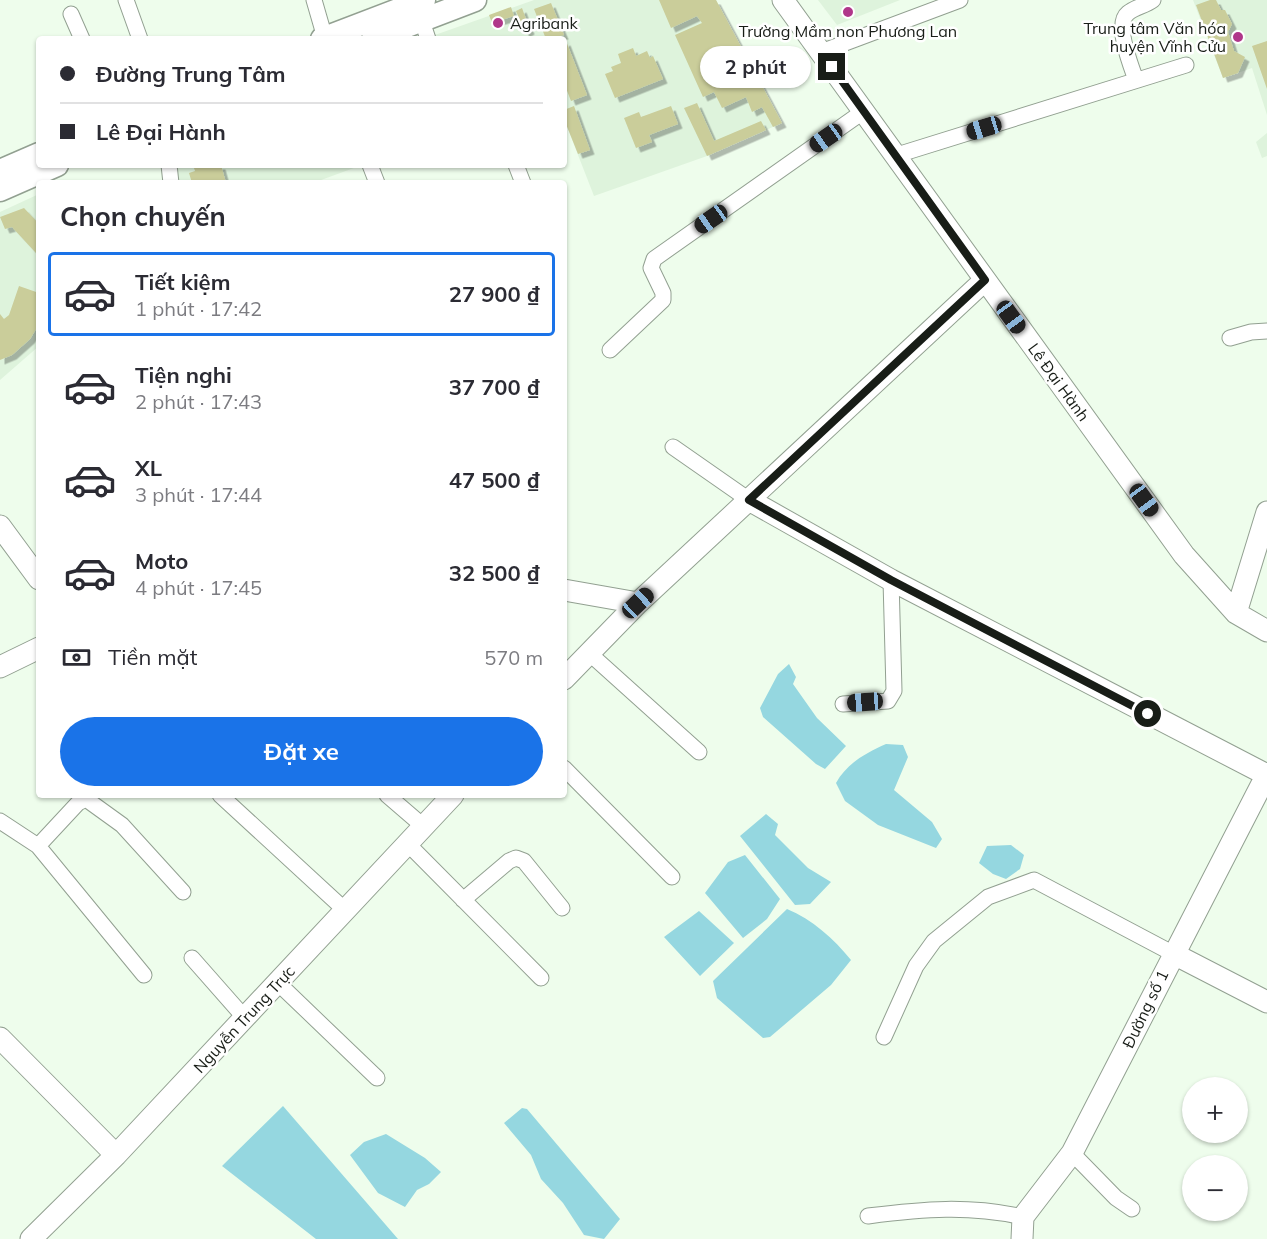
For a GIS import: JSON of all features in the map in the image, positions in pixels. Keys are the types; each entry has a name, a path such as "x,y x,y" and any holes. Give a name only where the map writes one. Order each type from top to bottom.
{"main road":[{"path":"381,36 475,0"},
{"path":"340,36 424,20"},
{"path":"0,171 36,155"},
{"path":"0,190 50,168"}],"street":[{"path":"126,0 139,36"},
{"path":"314,0 323,36"},
{"name":"Lê Đại Hành","path":"783,0 1184,555 1236,613 1267,631"},
{"path":"821,52 960,0"},
{"path":"1136,80 1122,32 1122,21 1127,13 1153,0"},
{"path":"71,14 81,36"},
{"path":"897,155 1186,64"},
{"path":"610,350 660,306 663,300 663,293 651,268 654,259 864,111"},
{"path":"567,677 638,603 985,280"},
{"path":"1230,338 1251,332 1267,332"},
{"path":"673,447 749,500 891,580 1267,775"},
{"path":"1236,613 1263,541 1267,512"},
{"path":"0,526 36,575"},
{"path":"843,704 888,701 892,697 894,691 891,580"},
{"path":"567,591 638,603"},
{"path":"0,667 36,649"},
{"path":"589,653 699,752"},
{"path":"567,771 672,877"},
{"name":"Đường số 1","path":"1023,1217 1072,1153 1172,953 1267,775"},
{"path":"223,798 346,911"},
{"path":"390,798 423,826"},
{"name":"Nguyễn Trung Trực","path":"31,1239 116,1155 450,798"},
{"path":"38,846 78,803 86,799 122,825 183,892"},
{"path":"0,821 38,846 144,975"},
{"path":"408,844 541,978"},
{"path":"463,900 509,861 516,858 524,861 562,908"},
{"path":"884,1037 916,966 934,941 988,897 1034,880 1267,1002"},
{"path":"192,958 244,1017"},
{"path":"278,983 377,1078"},
{"path":"0,1038 116,1155"},
{"path":"1072,1153 1116,1198 1132,1209"},
{"path":"868,1216 935,1207 987,1209 1023,1217 1022,1239"}],"shaded area":[{"path":"534,0 716,0 782,123 707,156 594,196 567,127 567,36 432,36"},
{"name":"Trường Mầm non Phương Lan","path":"818,0 900,0 837,25"},
{"name":"Trung tâm Văn hóa huyện Vĩnh Cửu","path":"1193,0 1267,0 1267,115 1252,68 1223,78"},
{"path":"1267,133 1267,156 1262,158 1256,142"},
{"path":"173,168 354,168 321,180 175,180"},
{"path":"36,195 36,349 0,380 0,212"}],"water":[{"path":"789,664 796,677 793,684 817,718 846,746 825,769 816,764 763,717 760,708 778,674"},
{"path":"886,744 903,745 908,757 894,790 932,822 942,839 936,848 878,825 845,801 836,783 851,764"},
{"path":"766,814 778,824 775,835 808,868 831,882 810,904 795,905 740,836"},
{"path":"1011,845 1024,855 1020,869 1006,879 993,874 979,863 987,846"},
{"path":"745,855 780,899 767,919 743,938 705,893 728,862"},
{"path":"787,909 822,930 851,960 831,985 770,1037 763,1038 717,998 713,981"},
{"path":"699,911 734,943 700,976 664,937"},
{"path":"283,1106 398,1239 316,1239 222,1166"},
{"path":"522,1108 527,1109 620,1219 604,1239 584,1235 563,1203 541,1179 531,1155 504,1123"},
{"path":"386,1134 425,1158 441,1172 429,1184 417,1190 405,1207 378,1193 350,1155 364,1142"}],"building":[{"path":"659,0 716,0 782,123 773,127 762,107 752,112 746,97 722,108 714,92 703,97 675,35 702,23 697,16 671,28"},
{"path":"1216,0 1221,10 1225,10 1232,24 1228,32 1234,51 1245,57 1238,73 1223,78 1196,5"},
{"path":"551,3 564,35 545,36 534,9"},
{"path":"511,7 514,16 492,23 489,15"},
{"path":"522,8 530,30 525,33 516,11"},
{"path":"1267,41 1267,89 1252,46"},
{"path":"567,44 587,95 571,101 567,91"},
{"path":"633,48 636,56 647,51 650,58 653,56 663,79 615,98 605,74 613,71 611,67 621,63 618,54"},
{"path":"697,103 714,141 761,121 766,130 707,156 684,108"},
{"path":"574,106 590,150 578,154 567,126 567,109"},
{"path":"671,106 678,124 649,135 652,142 636,148 624,118 639,112 641,117"},
{"path":"194,168 222,168 225,180 191,180 189,173 195,171"},
{"path":"24,208 36,221 36,253 12,227 5,229 0,217"},
{"path":"19,286 36,292 36,329 30,339 12,355 0,360 0,314 4,319 9,315"}],"place":[{"name":"Trường Mầm non Phương Lan","path":"848,12"},
{"name":"Agribank","path":"498,23"},
{"name":"Trung tâm Văn hóa huyện Vĩnh Cửu","path":"1238,37"}],"route":[{"path":"832,67 985,280 749,500 891,580 1148,714"}]}
